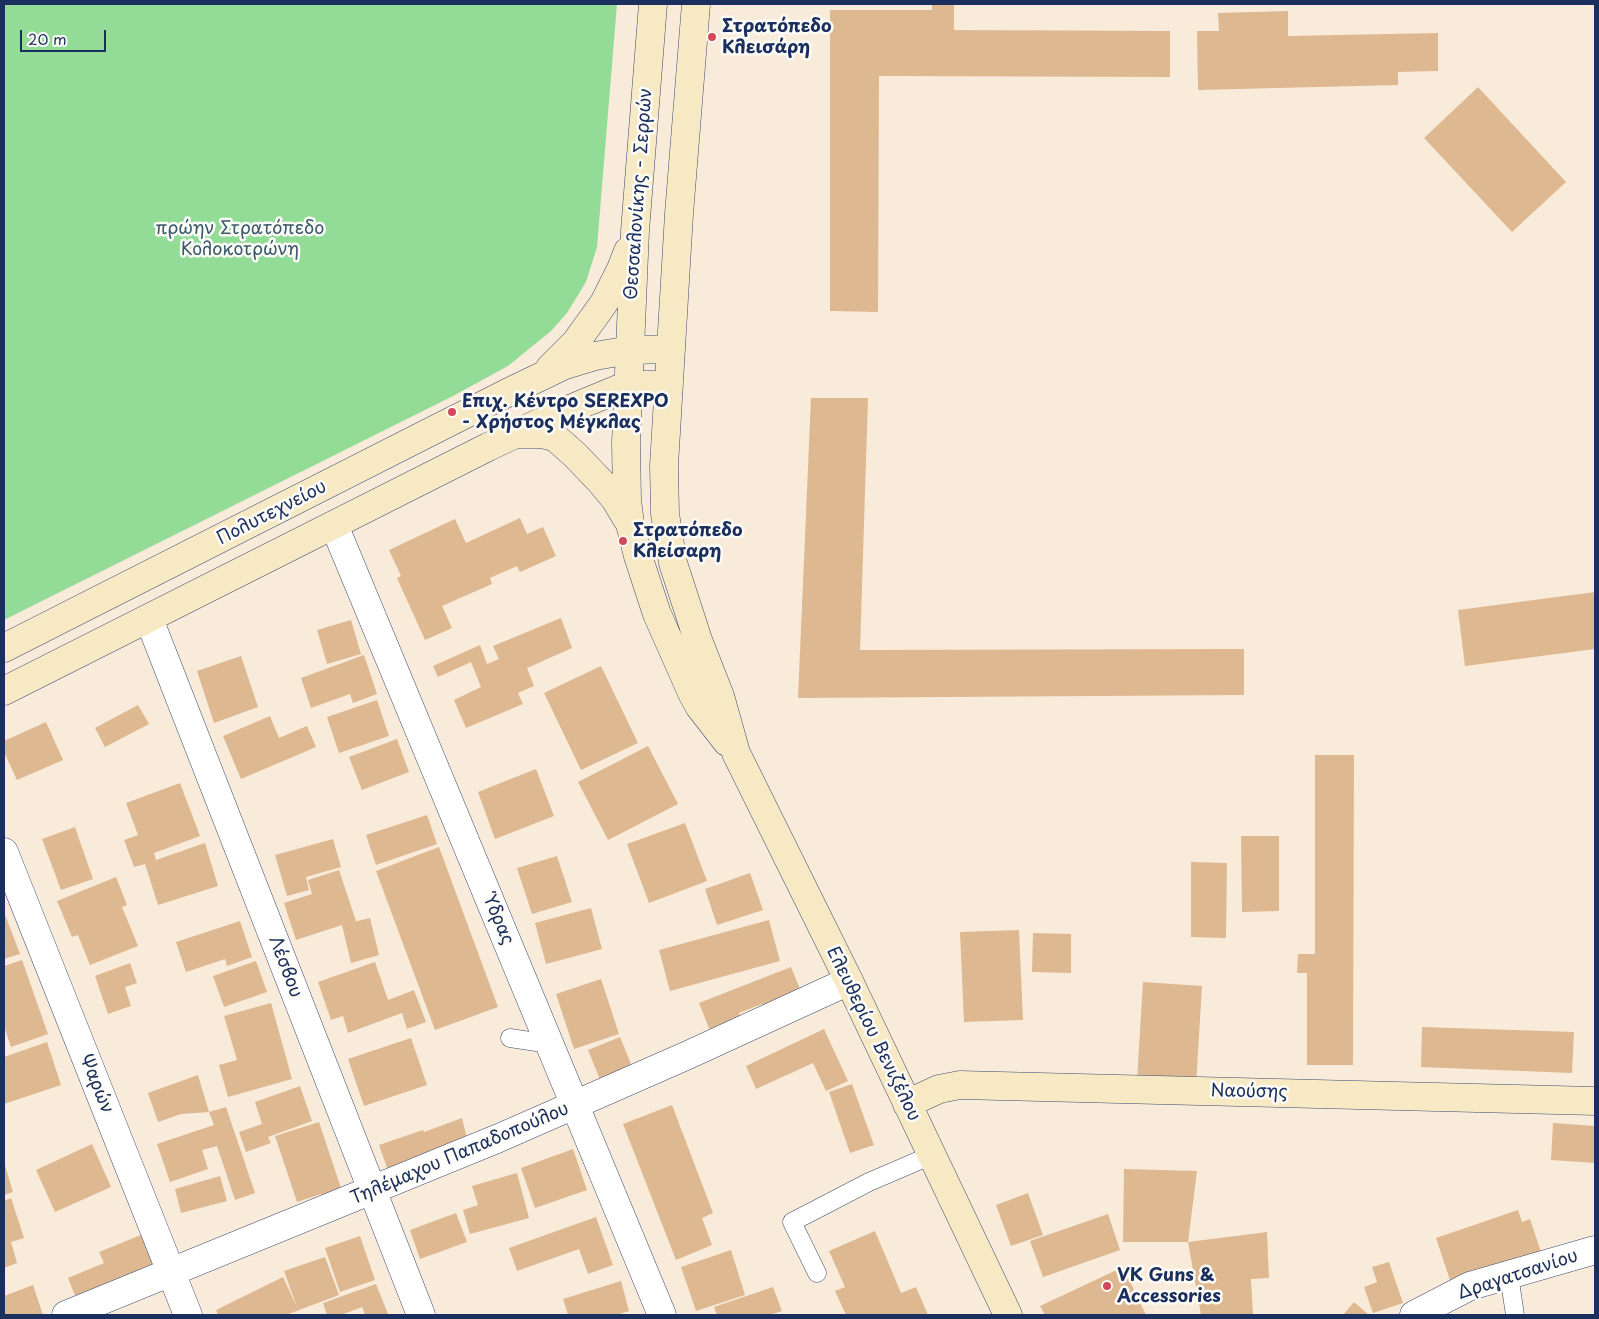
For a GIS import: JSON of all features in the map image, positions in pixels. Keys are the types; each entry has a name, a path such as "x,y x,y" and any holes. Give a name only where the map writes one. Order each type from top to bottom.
{"main road":[{"name":"Θεσσαλονίκης - Σερρών","path":"628,385 635,231 652,4"},
{"path":"4,691 558,414 628,385 668,385 696,4"},
{"path":"541,378 570,348 604,303 621,269 635,231"},
{"name":"Πολυτεχνείου","path":"4,648 573,362 630,350 671,349"},
{"name":"Ελευθερίου Βενιζέλου","path":"628,385 626,468 630,524 640,563 655,608 689,687 699,706 736,753"},
{"name":"Ελευθερίου Βενιζέλου","path":"668,385 664,466 665,514 668,538 682,593 720,696 736,753 1008,1315"},
{"path":"511,436 540,434 556,439 575,455 607,489 630,524"},
{"name":"Ναούσης","path":"907,1104 939,1089 960,1085 1595,1101"}],"street":[{"name":"Ύδρας","path":"334,525 662,1315"},
{"name":"Λέσβου","path":"149,619 421,1315"},
{"name":"Ψαρών","path":"4,852 188,1315"},
{"name":"Τηλέμαχου Παπαδοπούλου","path":"66,1315 576,1105 848,981"},
{"name":"Δραγατσανίου","path":"1414,1315 1470,1286 1595,1250"}],"lane":[{"path":"510,1038 550,1044"},
{"path":"818,1273 792,1222 853,1190 932,1155"},
{"path":"1509,1275 1515,1315"}],"green space":[{"name":"πρώην Στρατόπεδο Κολοκοτρώνη","path":"4,4 617,4 597,247 586,282 567,313 551,331 508,366 453,396 4,620"}],"building":[{"path":"932,4 954,4 954,30 1170,31 1170,77 879,76 878,312 830,311 830,10 932,10"},
{"path":"1288,11 1288,36 1438,33 1438,71 1398,72 1398,85 1198,90 1197,31 1219,31 1218,13"},
{"path":"1478,87 1566,182 1512,232 1424,138"},
{"path":"811,398 868,398 860,650 1244,649 1244,695 798,698"},
{"path":"520,518 527,534 543,527 556,556 520,572 517,566 490,578 492,584 442,606 452,628 425,640 397,578 401,576 389,550 455,519 466,543"},
{"path":"1595,592 1595,649 1465,666 1458,610"},
{"path":"561,618 572,648 527,668 534,686 518,693 523,704 466,728 454,700 481,687 471,662 438,677 433,666 480,645 487,664 499,659 493,646"},
{"path":"351,620 361,654 327,664 317,630"},
{"path":"364,655 377,694 353,703 350,694 311,708 301,678"},
{"path":"241,656 258,707 214,723 197,671"},
{"path":"601,666 638,743 581,770 544,693"},
{"path":"377,700 389,736 339,753 327,717"},
{"path":"138,705 149,724 105,747 95,728"},
{"path":"270,716 279,738 307,726 316,747 241,779 223,736"},
{"path":"46,722 63,760 17,780 4,752 4,741"},
{"path":"397,739 409,772 362,790 349,757"},
{"path":"648,746 678,804 608,840 578,782"},
{"path":"1315,755 1354,755 1353,1065 1307,1065 1307,973 1297,973 1298,954 1315,954"},
{"path":"536,769 554,816 495,839 478,792"},
{"path":"180,783 200,836 154,853 156,860 205,843 218,886 158,905 145,864 134,867 124,840 138,835 126,803"},
{"path":"427,815 437,844 376,865 366,835"},
{"path":"685,823 707,881 649,903 627,844"},
{"path":"75,827 93,879 61,890 42,839"},
{"path":"1241,836 1279,836 1279,911 1242,912"},
{"path":"333,839 341,867 306,877 309,890 287,896 275,855"},
{"path":"439,847 498,1007 435,1030 376,871"},
{"path":"557,856 572,902 532,914 517,868"},
{"path":"1191,862 1227,863 1226,938 1191,937"},
{"path":"339,870 356,921 349,923 370,918 379,955 351,963 342,925 296,940 284,903 312,894 308,880"},
{"path":"750,873 763,910 717,925 705,889"},
{"path":"116,877 127,905 122,907 138,946 90,965 78,935 72,937 57,901"},
{"path":"591,908 602,949 546,964 535,923"},
{"path":"4,912 20,954 4,959"},
{"path":"769,920 780,961 670,991 659,950"},
{"path":"240,921 252,957 227,966 225,959 186,972 176,942"},
{"path":"1019,930 1023,1020 964,1022 960,932"},
{"path":"1033,933 1071,934 1071,973 1032,972"},
{"path":"22,960 48,1034 11,1047 4,1026 4,966"},
{"path":"256,961 267,992 224,1007 213,976"},
{"path":"375,962 388,1000 414,990 426,1022 407,1029 402,1013 348,1033 343,1016 331,1020 318,982"},
{"path":"130,963 137,983 125,987 131,1006 108,1014 95,976"},
{"path":"791,967 805,1001 769,1018 762,1004 739,1013 744,1030 714,1041 699,1003"},
{"path":"601,979 619,1034 574,1049 556,994"},
{"path":"1143,982 1202,986 1196,1085 1137,1081"},
{"path":"271,1003 292,1079 228,1097 219,1065 237,1060 224,1016"},
{"path":"1422,1027 1574,1032 1572,1073 1421,1067"},
{"path":"824,1029 848,1081 826,1091 813,1063 756,1089 746,1066"},
{"path":"620,1037 633,1069 601,1082 588,1050"},
{"path":"411,1038 427,1085 364,1106 348,1059"},
{"path":"47,1042 61,1085 4,1104 4,1057"},
{"path":"198,1075 209,1112 181,1114 158,1122 148,1093"},
{"path":"852,1084 874,1145 850,1153 829,1092"},
{"path":"300,1086 312,1121 268,1137 271,1143 246,1152 239,1132 262,1124 255,1102"},
{"path":"672,1105 713,1213 702,1218 712,1245 676,1260 623,1124"},
{"path":"226,1107 255,1193 235,1200 217,1146 202,1150 208,1169 170,1182 157,1144 214,1125 209,1112"},
{"path":"462,1118 470,1150 392,1182 379,1145 423,1130 424,1132"},
{"path":"319,1122 345,1200 325,1207 321,1194 297,1202 275,1136"},
{"path":"1553,1123 1595,1126 1595,1163 1551,1160"},
{"path":"92,1144 111,1187 55,1212 36,1170"},
{"path":"573,1149 587,1190 535,1208 521,1168"},
{"path":"4,1162 13,1192 4,1195"},
{"path":"1124,1169 1197,1171 1188,1242 1123,1242"},
{"path":"517,1173 529,1218 470,1234 463,1210 478,1205 472,1186"},
{"path":"220,1176 227,1201 181,1213 175,1189"},
{"path":"1028,1193 1043,1235 1011,1246 996,1205"},
{"path":"11,1198 24,1238 11,1242 17,1263 4,1268 4,1201"},
{"path":"1518,1210 1522,1222 1530,1219 1543,1258 1453,1289 1436,1238"},
{"path":"456,1213 467,1242 420,1259 410,1230"},
{"path":"1108,1214 1120,1250 1043,1277 1030,1241"},
{"path":"596,1217 613,1265 588,1274 579,1249 517,1271 509,1248"},
{"path":"875,1231 901,1293 916,1287 928,1315 846,1315 835,1291 845,1287 829,1251"},
{"path":"1267,1232 1269,1278 1251,1279 1253,1314 1201,1315 1188,1242"},
{"path":"141,1235 158,1276 80,1308 68,1278 104,1263 99,1252"},
{"path":"360,1236 375,1280 340,1292 325,1248"},
{"path":"731,1250 745,1295 696,1311 681,1267"},
{"path":"325,1257 339,1295 286,1315 218,1315 216,1310 283,1277 297,1307 284,1271"},
{"path":"1389,1262 1403,1303 1373,1313 1364,1287 1377,1282 1372,1267"},
{"name":"VK Guns & Accessories","path":"1123,1267 1146,1315 1045,1315 1040,1306"},
{"path":"621,1281 629,1311 616,1315 568,1315 563,1299"},
{"path":"376,1284 388,1314 365,1315 362,1307 341,1315 327,1315 323,1303"},
{"path":"33,1285 43,1315 4,1315 4,1296"},
{"path":"773,1287 782,1311 769,1315 717,1315 714,1307"},
{"path":"1354,1302 1369,1315 1343,1315"}],"place":[{"name":"Στρατόπεδο Κλεισάρη","path":"712,37"},
{"name":"Επιχ. Κέντρο SEREXPO - Χρήστος Μέγκλας","path":"452,412"},
{"name":"Στρατόπεδο Κλείσαρη","path":"623,541"},
{"name":"VK Guns & Accessories","path":"1107,1286"}]}
